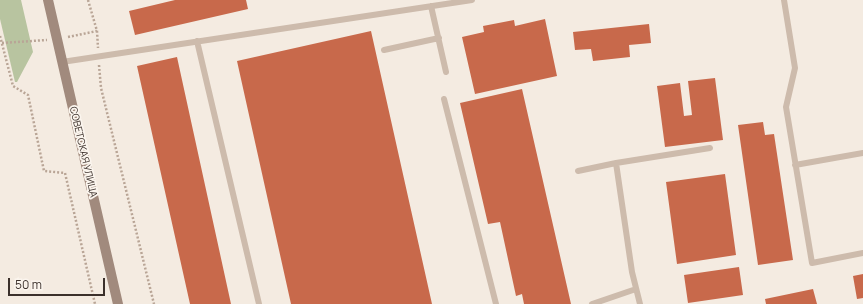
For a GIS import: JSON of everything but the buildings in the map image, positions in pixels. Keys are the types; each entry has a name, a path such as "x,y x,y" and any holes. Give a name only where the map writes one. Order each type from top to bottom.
{"main road":[{"name":"СОВЕТСКАЯ УЛИЦА","path":"48,0 118,304"}],"lane":[{"path":"62,62 472,0"},
{"path":"784,0 795,68 786,106 812,263 863,253"},
{"path":"431,6 446,72"},
{"path":"384,50 439,38"},
{"path":"198,41 258,304"},
{"path":"444,99 496,304"},
{"path":"578,171 616,163 710,148"},
{"path":"795,165 863,153"},
{"path":"616,163 632,272 640,304"},
{"path":"592,304 636,289"}],"path":[{"path":"88,0 97,31 101,88 154,304"},
{"path":"0,36 13,86 28,95 44,171 65,173 95,304"}],"green space":[{"path":"0,0 21,0 33,52 17,82 15,82 0,19"}]}
